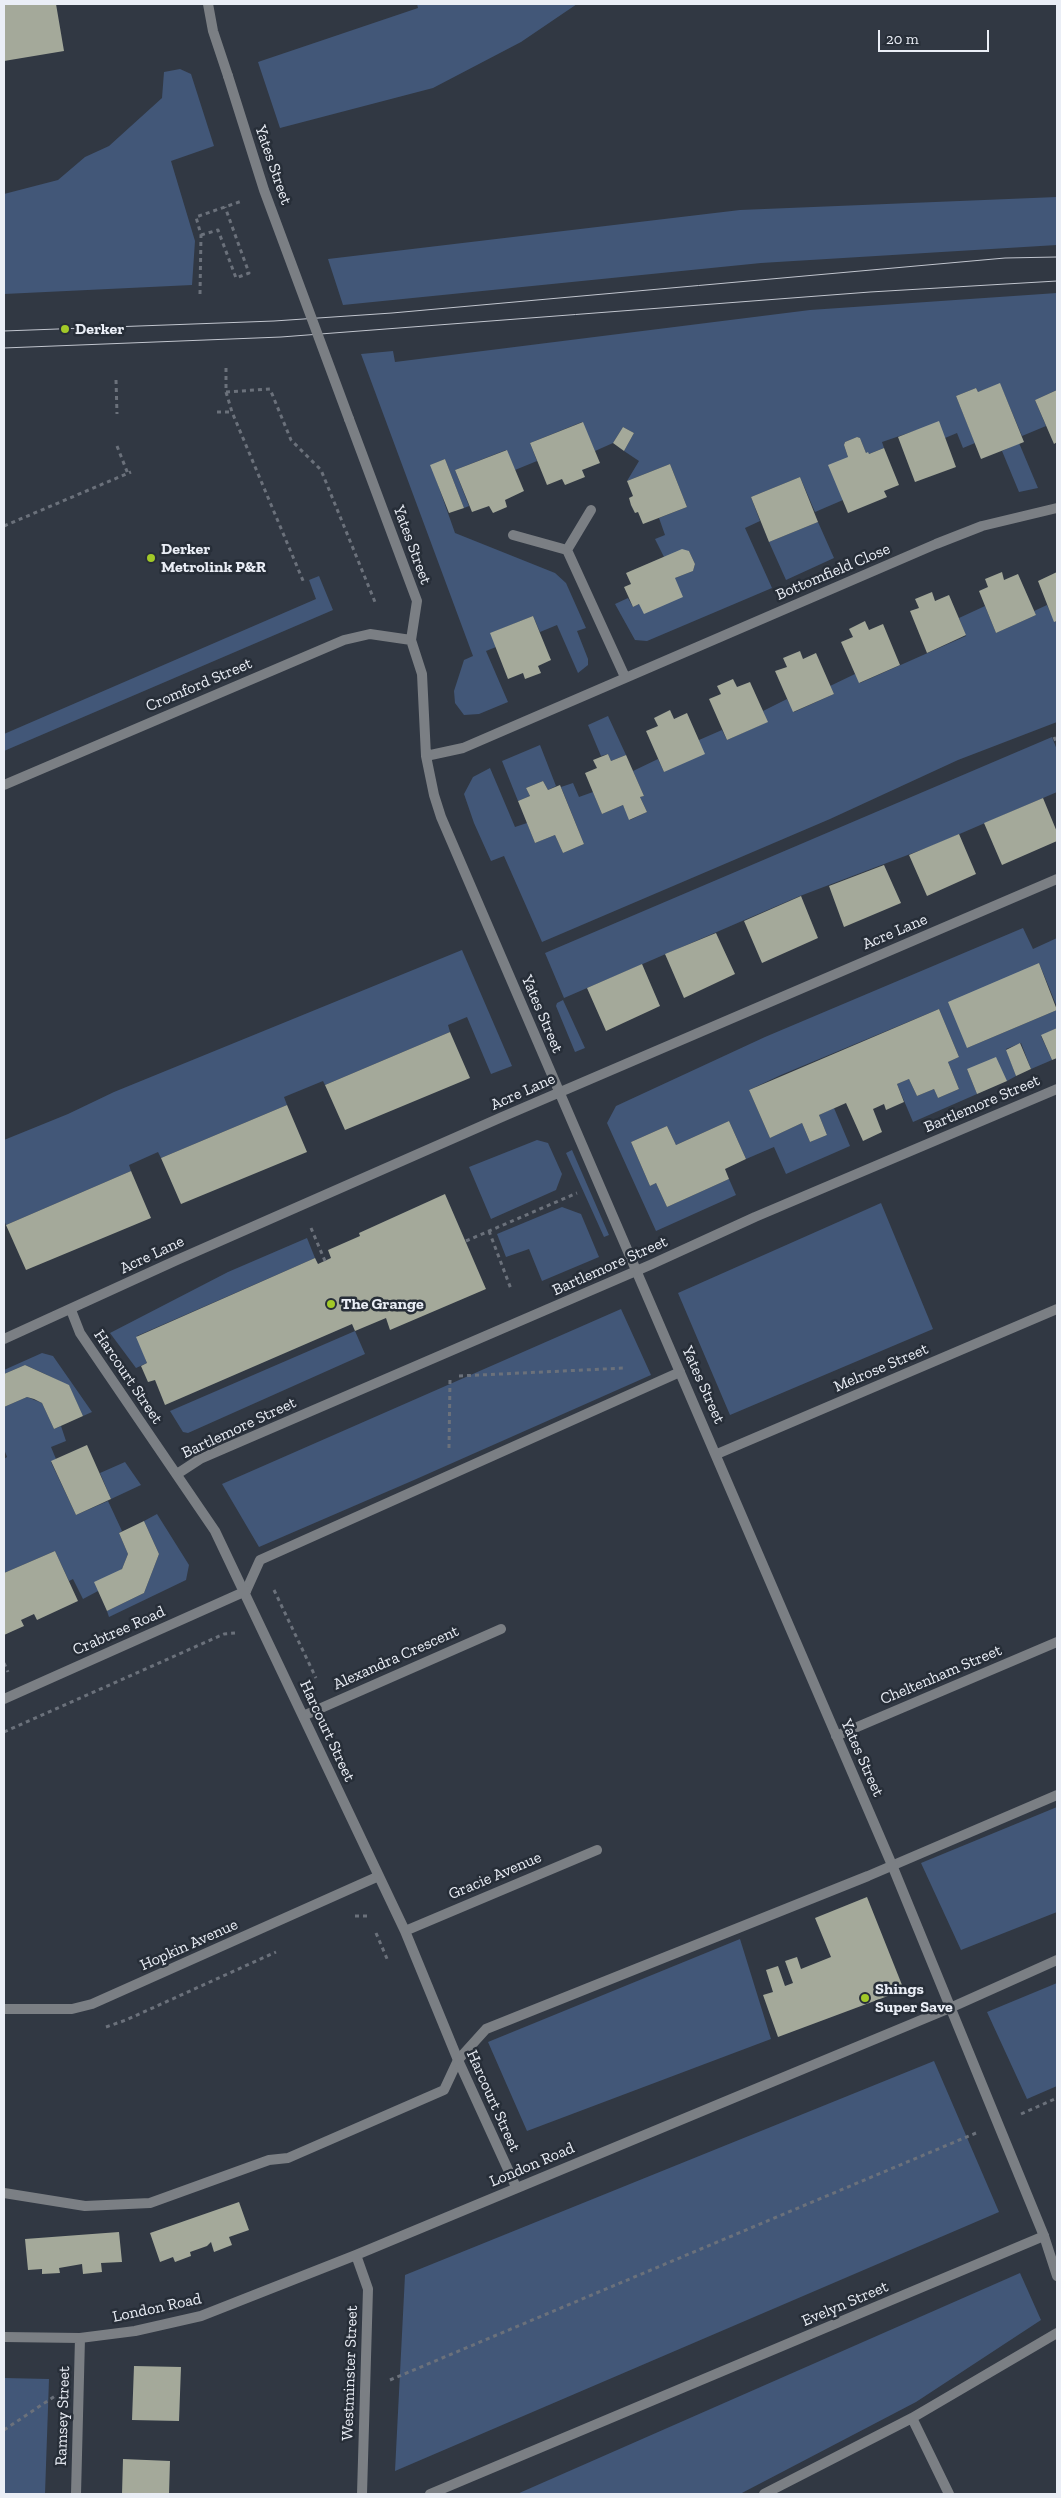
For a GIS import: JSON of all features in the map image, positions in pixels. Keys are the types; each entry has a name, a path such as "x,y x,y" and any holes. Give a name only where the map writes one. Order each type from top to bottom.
{"street":[{"name":"Yates Street","path":"208,4 213,31 264,190 417,601 411,640 422,674 426,756 434,796 892,1865 950,2008"},
{"name":"Bottomfield Close","path":"426,756 463,748 943,541 982,526 1057,508"},
{"path":"567,550 592,510"},
{"path":"512,535 567,550"},
{"path":"567,550 625,677"},
{"name":"Cromford Street","path":"4,785 344,640 370,634 411,640"},
{"name":"Acre Lane","path":"4,1340 177,1260 560,1092 1057,879"},
{"name":"Bartlemore Street","path":"176,1474 200,1459 637,1271 764,1213 1057,1088"},
{"name":"Harcourt Street","path":"71,1310 80,1333 215,1530 246,1591 405,1931 458,2060 516,2187"},
{"name":"Melrose Street","path":"717,1454 1057,1310"},
{"path":"246,1591 260,1560 680,1372"},
{"name":"Crabtree Road","path":"4,1699 246,1591"},
{"name":"Alexandra Crescent","path":"303,1716 501,1629"},
{"name":"Cheltenham Street","path":"836,1736 1057,1642"},
{"path":"4,2193 85,2206 150,2204 269,2160 288,2158 444,2090 458,2060 486,2029 892,1865 1057,1795"},
{"name":"Gracie Avenue","path":"405,1931 597,1850"},
{"name":"Hopkin Avenue","path":"4,2009 72,2009 92,2004 379,1876"},
{"name":"London Road","path":"4,2337 80,2338 135,2331 201,2316 356,2255 950,2008 1057,1960"},
{"path":"950,2008 1044,2236 1057,2276"},
{"name":"Evelyn Street","path":"430,2494 1044,2236"},
{"name":"Westminster Street","path":"356,2255 368,2289 362,2494"},
{"path":"764,2494 912,2418 1057,2333"},
{"name":"Ramsey Street","path":"76,2494 80,2338"},
{"path":"912,2418 949,2494"}],"path":[{"path":"200,294 201,235 196,217 243,201"},
{"path":"201,235 218,230 236,278 249,273 225,207"},
{"path":"226,368 226,392 232,412 304,583"},
{"path":"116,380 116,414"},
{"path":"226,392 270,389 291,440 321,470 375,602"},
{"path":"217,412 232,412"},
{"path":"4,526 129,473 117,446"},
{"path":"1054,737 1057,744"},
{"path":"466,1242 578,1192"},
{"path":"311,1228 325,1261"},
{"path":"489,1231 511,1289"},
{"path":"448,1476 450,1376 635,1367"},
{"path":"271,1584 316,1678"},
{"path":"4,1732 224,1634 235,1633"},
{"path":"4,1663 8,1673"},
{"path":"346,1920 355,1916 368,1916 391,1968"},
{"path":"103,2028 126,2020 284,1948"},
{"path":"364,2391 1057,2098"},
{"path":"4,2430 57,2395"}],"shaded area":[{"path":"417,4 577,4 521,42 433,88 280,128 258,62 418,8"},
{"path":"180,69 191,74 214,146 171,161 195,241 192,285 4,294 4,194 58,180 85,157 109,146 162,98 164,72"},
{"path":"1057,197 1057,245 761,263 343,305 328,259 740,210"},
{"path":"1057,293 1057,390 1035,400 1046,426 1022,436 1000,384 978,392 976,388 956,396 975,443 963,448 957,433 945,438 917,430 882,442 884,448 869,454 866,453 860,438 857,437 845,442 844,445 848,457 843,500 815,512 800,477 751,497 760,521 745,528 772,588 647,641 635,640 615,604 628,598 633,607 639,604 675,578 693,571 695,564 689,551 664,557 655,539 665,535 659,518 687,507 670,464 627,481 639,461 624,451 634,433 623,427 613,443 595,451 582,422 530,443 537,461 515,470 506,450 455,470 469,506 464,508 445,459 431,465 455,533 555,573 566,583 586,628 577,631 588,659 588,665 578,673 557,625 540,632 533,616 491,633 496,647 486,651 508,702 479,714 464,715 455,703 454,691 464,660 473,656 361,354 393,351 395,362 810,310"},
{"path":"1019,443 1038,488 1019,492 1002,451"},
{"path":"818,522 834,558 786,580 769,542"},
{"path":"319,576 333,610 4,751 4,734 316,599 309,580"},
{"path":"1047,605 1055,622 1057,621 1057,722 958,760 830,819 542,942 504,856 491,861 474,823 464,794 473,777 490,768 515,827 527,823 535,843 555,835 563,853 584,844 561,787 573,783 579,797 593,792 602,814 623,805 630,820 647,812 640,797 644,796 633,771 658,759 664,772 699,740 722,730 727,740 767,722 763,711 787,699 794,712 834,694 830,686 855,674 860,683 966,636 959,618 985,606 996,633 1036,615 1034,611"},
{"path":"608,716 626,755 611,761 608,754 601,756 588,725"},
{"path":"1052,737 1057,750 1057,792 934,845 800,896 564,998 545,953"},
{"path":"540,745 556,786 548,790 543,781 526,788 530,796 518,801 502,761"},
{"path":"1023,928 1033,949 1057,938 1057,1007 1039,963 967,1048 1057,1010 1057,1028 1041,1036 1052,1060 1031,1069 1021,1043 1006,1049 1016,1076 1007,1081 967,1069 977,1094 913,1122 897,1084 909,1079 917,1096 934,1089 938,1098 959,1089 948,1062 959,1057 939,1009 781,1075 749,1090 770,1138 802,1123 810,1142 827,1135 819,1115 834,1108 850,1146 786,1174 774,1147 746,1159 729,1121 676,1145 667,1126 631,1142 650,1186 656,1183 667,1207 729,1179 736,1195 656,1231 607,1123 616,1106 765,1037"},
{"path":"462,950 512,1066 491,1074 467,1017 448,1025 450,1032 325,1085 323,1081 284,1097 287,1105 161,1158 158,1152 129,1165 131,1171 6,1225 4,1220 4,1140 68,1114 114,1092"},
{"path":"563,1000 585,1048 575,1052 556,1006 557,1003"},
{"path":"537,1140 548,1143 562,1174 556,1190 491,1219 469,1167"},
{"path":"572,1150 609,1235 604,1237 566,1153"},
{"path":"881,1203 933,1329 730,1415 678,1293"},
{"path":"562,1207 581,1214 599,1257 542,1281 529,1249 506,1257 497,1234"},
{"path":"307,1238 315,1258 137,1336 147,1363 136,1368 110,1333 228,1272"},
{"path":"621,1309 651,1375 414,1480 259,1547 222,1484"},
{"path":"355,1331 365,1354 188,1433 183,1432 170,1411"},
{"path":"42,1353 53,1356 92,1412 83,1416 69,1386 25,1365 4,1374 4,1370"},
{"path":"27,1397 42,1403 54,1429 61,1426 66,1441 51,1447 56,1459 51,1462 76,1515 108,1501 122,1531 119,1533 128,1554 122,1569 98,1591 83,1599 73,1579 69,1581 55,1551 4,1573 4,1459 7,1457 4,1449 4,1407"},
{"path":"125,1462 141,1485 111,1499 100,1473"},
{"path":"157,1514 189,1565 186,1580 109,1617 107,1611 144,1593 159,1554 144,1521"},
{"path":"1057,1807 1057,1912 961,1950 921,1863"},
{"path":"740,1939 771,2039 527,2131 488,2042"},
{"path":"1057,1983 1057,2086 1027,2099 987,2012"},
{"path":"934,2061 999,2212 395,2471 405,2275"},
{"path":"1020,2273 1041,2320 916,2402 740,2494 517,2494"},
{"path":"4,2378 49,2379 45,2494 4,2494"}],"building":[{"path":"4,4 56,4 64,51 4,61"},
{"path":"1000,383 1024,442 981,459 956,396 976,388 978,392"},
{"path":"1057,390 1057,442 1054,444 1035,400"},
{"path":"939,421 956,467 915,482 898,437"},
{"path":"583,422 600,463 582,470 585,477 565,485 562,479 547,485 530,443"},
{"path":"623,427 634,433 624,451 613,443"},
{"path":"857,437 860,438 866,453 868,452 869,454 884,448 899,485 884,491 887,497 848,513 828,465 848,457 844,445 845,442"},
{"path":"507,450 524,491 505,500 507,507 493,513 489,506 472,512 455,470"},
{"path":"445,459 464,508 449,513 430,465"},
{"path":"670,464 687,507 643,524 638,512 635,513 631,505 629,498 633,496 627,481"},
{"path":"800,477 818,522 769,542 751,497"},
{"path":"682,549 689,551 695,564 693,571 675,578 683,597 644,614 639,604 633,607 624,587 631,584 626,573"},
{"path":"1002,572 1004,580 1018,574 1036,615 996,633 979,591 988,587 985,579"},
{"path":"1057,572 1057,621 1054,622 1038,581"},
{"path":"932,592 935,601 949,595 966,635 927,653 910,611 919,608 915,599"},
{"path":"533,616 551,660 538,666 541,673 525,679 523,673 508,679 490,633"},
{"path":"865,621 869,630 883,624 900,665 859,683 841,642 853,637 849,629"},
{"path":"800,651 803,659 816,653 834,694 793,712 775,671 787,667 783,658"},
{"path":"733,679 737,687 750,682 768,722 727,740 709,699 721,694 717,686"},
{"path":"670,710 674,719 687,713 705,754 664,772 646,731 658,726 654,718"},
{"path":"608,754 611,761 626,755 644,796 640,797 647,812 629,820 623,805 602,814 585,773 597,768 593,760"},
{"path":"543,781 548,790 560,785 584,844 563,853 555,835 535,843 518,801 530,796 526,788"},
{"path":"1043,798 1057,832 1057,841 1002,865 984,823"},
{"path":"959,834 976,874 927,896 909,855"},
{"path":"884,865 901,903 844,927 829,886"},
{"path":"801,896 818,938 762,963 744,921"},
{"path":"716,933 735,974 684,998 665,954"},
{"path":"1039,963 1057,1010 967,1048 948,1002"},
{"path":"642,964 660,1006 606,1031 587,988"},
{"path":"939,1009 959,1057 948,1062 959,1089 938,1098 934,1089 917,1096 909,1079 897,1084 904,1102 886,1110 884,1104 873,1109 882,1132 863,1141 846,1103 819,1115 827,1135 810,1142 802,1123 770,1138 749,1090"},
{"path":"1057,1028 1057,1058 1052,1060 1041,1035"},
{"path":"450,1032 470,1078 345,1130 325,1085"},
{"path":"1020,1043 1031,1069 1016,1076 1006,1050"},
{"path":"996,1057 1007,1081 977,1094 967,1069"},
{"path":"287,1105 307,1152 181,1204 161,1158"},
{"path":"729,1121 746,1159 725,1169 729,1179 667,1207 656,1183 650,1186 631,1142 667,1126 676,1145"},
{"path":"131,1171 151,1218 26,1270 6,1225"},
{"name":"The Grange","path":"445,1194 486,1289 390,1330 386,1318 355,1331 352,1324 165,1405 155,1380 148,1382 141,1366 147,1363 136,1337 315,1258 318,1264 331,1258 328,1250 360,1236 359,1233"},
{"path":"25,1365 69,1385 83,1416 54,1429 42,1403 34,1399 27,1397 4,1407 4,1374"},
{"path":"87,1445 111,1499 76,1515 51,1461"},
{"path":"144,1521 159,1554 144,1593 107,1611 94,1582 122,1569 128,1554 119,1533"},
{"path":"55,1551 78,1601 37,1620 34,1614 21,1620 24,1626 4,1635 4,1573"},
{"path":"867,1897 904,1990 778,2037 763,1995 773,1992 766,1970 778,1966 785,1986 793,1983 785,1961 797,1957 801,1969 831,1957 815,1918"},
{"path":"239,2202 249,2230 229,2237 232,2245 214,2252 211,2242 207,2246 190,2252 191,2256 175,2262 173,2257 160,2262 150,2233"},
{"path":"119,2232 122,2262 101,2263 102,2272 83,2274 82,2264 59,2268 60,2273 42,2274 42,2269 28,2270 25,2239"},
{"path":"134,2366 181,2367 179,2421 132,2420"},
{"path":"123,2459 170,2461 169,2494 122,2494"}],"tram line":[{"path":"4,331 274,321 392,313 1005,258 1057,257"},
{"path":"4,348 281,337 870,292 1057,281"}],"place":[{"name":"Derker","path":"65,329"},
{"name":"Derker Metrolink P&R","path":"151,558"},
{"name":"The Grange","path":"331,1304"},
{"name":"Shings Super Save","path":"865,1998"}]}
